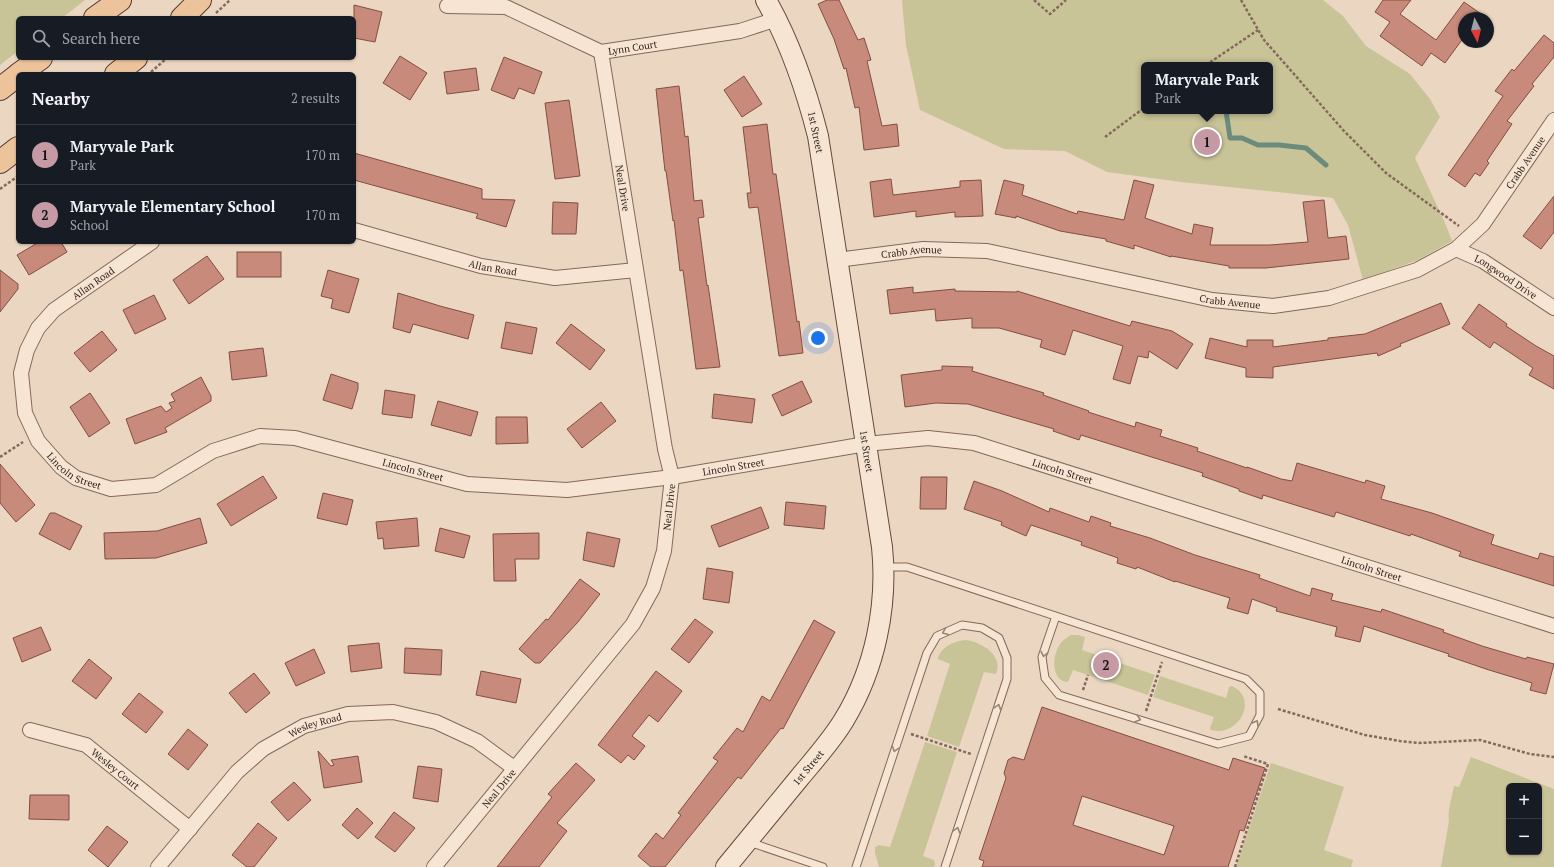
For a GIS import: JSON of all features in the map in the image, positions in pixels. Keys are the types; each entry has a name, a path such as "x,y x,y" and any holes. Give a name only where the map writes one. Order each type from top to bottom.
{"main road":[{"path":"98,16 120,0"},
{"path":"187,16 206,8"},
{"path":"22,72 38,60"},
{"path":"118,72 134,60"},
{"path":"0,89 16,76"},
{"path":"0,162 16,150"}],"street":[{"name":"1st Street","path":"726,867 823,749 847,713 860,687 868,666 879,629 884,567 818,136 806,90 777,19 766,0"},
{"name":"Lynn Court","path":"447,6 506,7 601,52 740,31 777,19"},
{"name":"Neal Drive","path":"434,867 633,624 653,588 664,551 672,477 665,448 601,52"},
{"name":"Crabb Avenue","path":"837,260 923,249 987,251 1212,300 1273,306 1329,298 1417,270 1456,249 1483,224 1554,120"},
{"name":"Allan Road","path":"356,231 481,266 555,278 636,270"},
{"name":"Allan Road","path":"38,328 54,310 149,244"},
{"name":"Longwood Drive","path":"1456,249 1483,261 1554,308"},
{"name":"Lincoln Street","path":"38,328 27,350 22,373 24,413 38,441 62,468 76,478 111,489 156,485 213,451 260,436 295,438 467,484 567,490 672,477 866,444 928,438 974,443 1554,626"},
{"name":"Wesley Road","path":"158,867 237,772 263,749 304,726 348,714 393,712 436,722 477,741 514,768"},
{"name":"Wesley Court","path":"30,730 86,745 190,828"}],"lane":[{"path":"884,567 907,567 1246,678 1260,693 1260,715 1249,736 1218,744 1059,695 1045,678 1042,657 1056,616"},
{"path":"856,867 926,653 936,636 962,625 982,628 999,638 1007,658 1007,679 945,867"},
{"path":"747,841 823,867"}],"path":[{"path":"206,8 230,0"},
{"path":"1034,0 1050,14 1066,0"},
{"path":"1241,0 1264,40 1344,131 1386,173 1458,226 1469,237"},
{"path":"1210,62 1258,30"},
{"path":"150,72 165,60"},
{"path":"1105,137 1141,110"},
{"path":"0,189 16,177"},
{"path":"0,457 35,434"},
{"path":"1079,701 1088,675"},
{"path":"1151,696 1157,676"},
{"path":"1278,709 1365,735 1419,743 1480,740 1530,754 1554,757"},
{"path":"925,739 958,750"},
{"path":"1234,867 1268,764 1243,756"}],"shaded area":[{"path":"0,0 85,0 65,16 16,16 16,53 0,65"},
{"path":"902,0 1323,0 1343,16 1366,46 1410,74 1430,99 1440,117 1415,158 1452,241 1418,260 1363,280 1348,225 1333,198 1181,182 1107,172 1065,151 1004,149 920,110 906,45"},
{"path":"1071,635 1085,637 1082,650 1155,675 1148,695 1073,670 1068,682 1058,677 1054,666 1056,653 1061,643"},
{"path":"966,640 979,644 990,651 997,661 998,667 996,674 984,672 959,747 927,736 950,664 938,659 938,657 943,649 950,644 957,641"},
{"path":"1160,676 1226,698 1229,687 1232,686 1240,692 1244,699 1245,708 1242,716 1237,723 1230,728 1221,731 1211,730 1210,728 1214,717 1153,697"},
{"path":"925,742 957,752 923,856 934,860 934,867 879,867 875,847 879,845 890,847"},
{"path":"1471,757 1538,783 1506,783 1506,855 1542,855 1542,784 1554,789 1554,867 1441,867 1449,821 1449,809 1454,786 1459,787"},
{"path":"1271,763 1344,787 1324,850 1353,860 1351,867 1236,867"}],"building":[{"path":"827,0 839,0 858,40 864,38 871,60 867,61 882,126 897,124 899,146 864,150 859,107 855,108 846,68 844,69 834,39 818,4"},
{"path":"1383,0 1411,0 1400,14 1436,40 1464,2 1478,12 1458,12 1458,45 1445,63 1431,53 1422,66 1380,36 1390,22 1375,12"},
{"path":"354,5 382,12 375,42 356,38 356,16 354,16"},
{"path":"1544,35 1554,43 1554,57 1532,84 1534,86 1507,121 1512,124 1487,161 1489,163 1480,176 1475,173 1465,187 1448,175 1503,96 1495,91 1512,69 1514,71"},
{"path":"400,56 427,73 410,100 383,83"},
{"path":"504,57 542,72 534,94 519,88 514,99 491,90"},
{"path":"476,68 479,90 447,94 444,72"},
{"path":"744,76 762,104 742,117 724,90"},
{"path":"679,86 685,137 688,136 694,201 702,200 704,217 698,218 720,367 696,369 683,270 680,271 674,220 673,221 665,171 656,89"},
{"path":"569,100 580,176 555,179 545,103"},
{"path":"767,124 773,174 776,174 797,322 799,321 803,353 779,356 758,207 749,208 747,193 751,193 743,127"},
{"path":"356,154 482,189 482,199 515,200 506,227 476,218 478,214 356,181"},
{"path":"891,179 893,195 960,187 960,181 981,180 983,216 955,217 955,212 916,217 916,211 874,217 870,182"},
{"path":"1004,180 1024,185 1022,195 1077,214 1078,211 1124,220 1134,180 1154,185 1145,218 1192,234 1194,224 1213,228 1210,245 1270,245 1308,242 1303,202 1324,200 1328,238 1346,236 1349,259 1266,268 1229,268 1229,266 1171,257 1134,245 1134,249 1106,241 1106,239 1060,231 1016,216 1016,218 995,214"},
{"path":"1554,196 1554,232 1541,249 1523,236"},
{"path":"553,202 578,203 576,234 552,234"},
{"path":"36,244 62,244 67,252 29,275 17,255"},
{"path":"237,252 281,252 281,277 237,277"},
{"path":"207,256 224,279 189,304 173,280"},
{"path":"0,270 18,284 18,289 0,312"},
{"path":"328,270 359,279 349,313 331,308 333,299 321,296"},
{"path":"913,287 913,293 955,289 955,291 1017,291 1130,326 1132,321 1172,331 1193,344 1177,369 1149,351 1148,358 1138,356 1130,384 1113,379 1123,346 1073,330 1065,355 1040,347 1042,340 999,328 972,328 972,318 936,321 935,309 890,314 887,290"},
{"path":"398,293 474,315 468,339 413,324 410,333 393,328"},
{"path":"154,295 166,319 135,334 123,310"},
{"path":"1441,303 1450,324 1400,344 1401,346 1378,356 1377,353 1273,367 1273,378 1246,377 1246,368 1205,358 1210,338 1247,347 1247,340 1273,340 1273,347 1328,340 1328,338 1365,334"},
{"path":"1479,304 1507,324 1506,326 1554,356 1554,389 1529,375 1533,368 1494,342 1490,348 1462,328"},
{"path":"506,322 537,328 532,354 501,348"},
{"path":"571,324 605,350 590,370 556,343"},
{"path":"102,331 117,350 90,372 74,353"},
{"path":"263,348 267,376 232,380 229,352"},
{"path":"942,366 973,367 972,371 1044,393 1043,395 1089,411 1088,412 1135,427 1136,422 1162,430 1160,436 1198,448 1197,451 1281,479 1292,481 1297,463 1365,483 1366,480 1385,486 1381,499 1432,513 1494,535 1491,544 1538,559 1540,553 1554,557 1554,586 1459,556 1461,552 1411,534 1410,536 1336,512 1334,517 1263,495 1262,499 1202,476 1203,473 1081,435 1079,440 1053,431 1054,429 968,404 936,403 905,407 901,375 942,370"},
{"path":"331,374 358,383 358,389 352,409 323,400"},
{"path":"201,377 211,396 211,401 165,428 167,432 135,444 126,419 161,406 166,412 172,408 169,403 175,401 171,394"},
{"path":"802,381 812,402 782,416 772,395"},
{"path":"385,390 415,395 412,418 382,414"},
{"path":"90,393 110,423 89,437 70,407"},
{"path":"714,394 755,399 752,423 712,418"},
{"path":"438,401 478,412 471,436 431,425"},
{"path":"601,402 616,421 582,448 567,429"},
{"path":"496,417 527,417 528,443 496,444"},
{"path":"0,464 35,505 16,522 0,503"},
{"path":"263,476 277,498 231,526 217,504"},
{"path":"921,477 947,477 946,509 920,509"},
{"path":"974,481 1002,491 1049,512 1050,508 1089,522 1091,516 1111,523 1110,526 1260,575 1259,578 1310,596 1312,588 1333,594 1331,600 1381,612 1382,609 1444,630 1443,632 1482,646 1526,659 1527,657 1554,664 1546,694 1530,690 1532,683 1489,670 1448,656 1449,654 1364,626 1360,642 1335,636 1337,627 1276,611 1277,608 1252,599 1248,614 1227,608 1230,598 1175,582 1137,567 1136,569 1117,563 1118,558 1081,545 1082,542 1031,525 1026,536 1001,525 1002,522 964,509"},
{"path":"323,493 353,500 347,525 317,518"},
{"path":"786,502 826,506 824,529 784,525"},
{"path":"761,507 769,528 719,547 711,526"},
{"path":"50,513 55,513 82,526 70,550 39,534"},
{"path":"200,518 207,543 156,558 105,559 104,533 157,531"},
{"path":"417,518 419,546 384,549 383,538 378,539 376,522"},
{"path":"440,528 470,536 464,558 435,551"},
{"path":"587,532 620,539 614,567 583,560"},
{"path":"539,533 539,559 515,559 516,581 494,581 493,534"},
{"path":"707,568 733,572 729,603 703,599"},
{"path":"580,579 600,594 578,622 540,663 535,663 519,649 546,619 548,620"},
{"path":"695,619 713,632 689,663 671,649"},
{"path":"814,620 835,632 783,729 781,728 741,779 738,777 665,867 651,867 638,856 656,833 663,839 681,815 678,813 718,761 713,758 737,728 743,732 762,696 770,701"},
{"path":"41,627 51,650 22,662 13,638"},
{"path":"379,643 382,668 351,672 348,646"},
{"path":"405,648 442,650 441,675 404,673"},
{"path":"314,649 325,673 296,686 285,663"},
{"path":"89,659 112,678 96,699 72,681"},
{"path":"481,671 521,679 516,703 476,695"},
{"path":"656,671 682,691 658,722 649,715 632,736 645,746 634,760 628,755 621,763 598,745"},
{"path":"254,673 270,693 246,713 229,693"},
{"path":"139,693 163,712 146,733 122,714"},
{"path":"1042,707 1229,770 1233,758 1265,768 1244,831 1240,830 1228,867 982,867 984,861 979,859 1006,778 1004,773 1008,760 1013,757 1024,760","holes":["1082,796 1174,826 1164,855 1073,825"]},
{"path":"188,729 208,745 188,770 168,754"},
{"path":"318,751 331,766 334,765 331,760 358,756 362,782 324,788"},
{"path":"576,763 595,780 557,823 567,831 539,867 497,867 552,797 548,794"},
{"path":"418,766 442,769 438,802 413,798"},
{"path":"294,782 311,800 288,821 271,802"},
{"path":"30,795 69,795 69,820 29,819"},
{"path":"357,808 373,823 358,839 342,825"},
{"path":"394,812 415,828 395,852 375,837"},
{"path":"258,823 277,838 254,867 247,867 232,855"},
{"path":"107,826 128,842 108,867 88,850"}],"waterway":[{"path":"1226,114 1230,138 1242,138 1258,145 1279,145 1306,148 1326,165"}],"place":[{"name":"Maryvale Park","path":"1207,142"},
{"name":"Maryvale Elementary School","path":"1106,665"}]}
